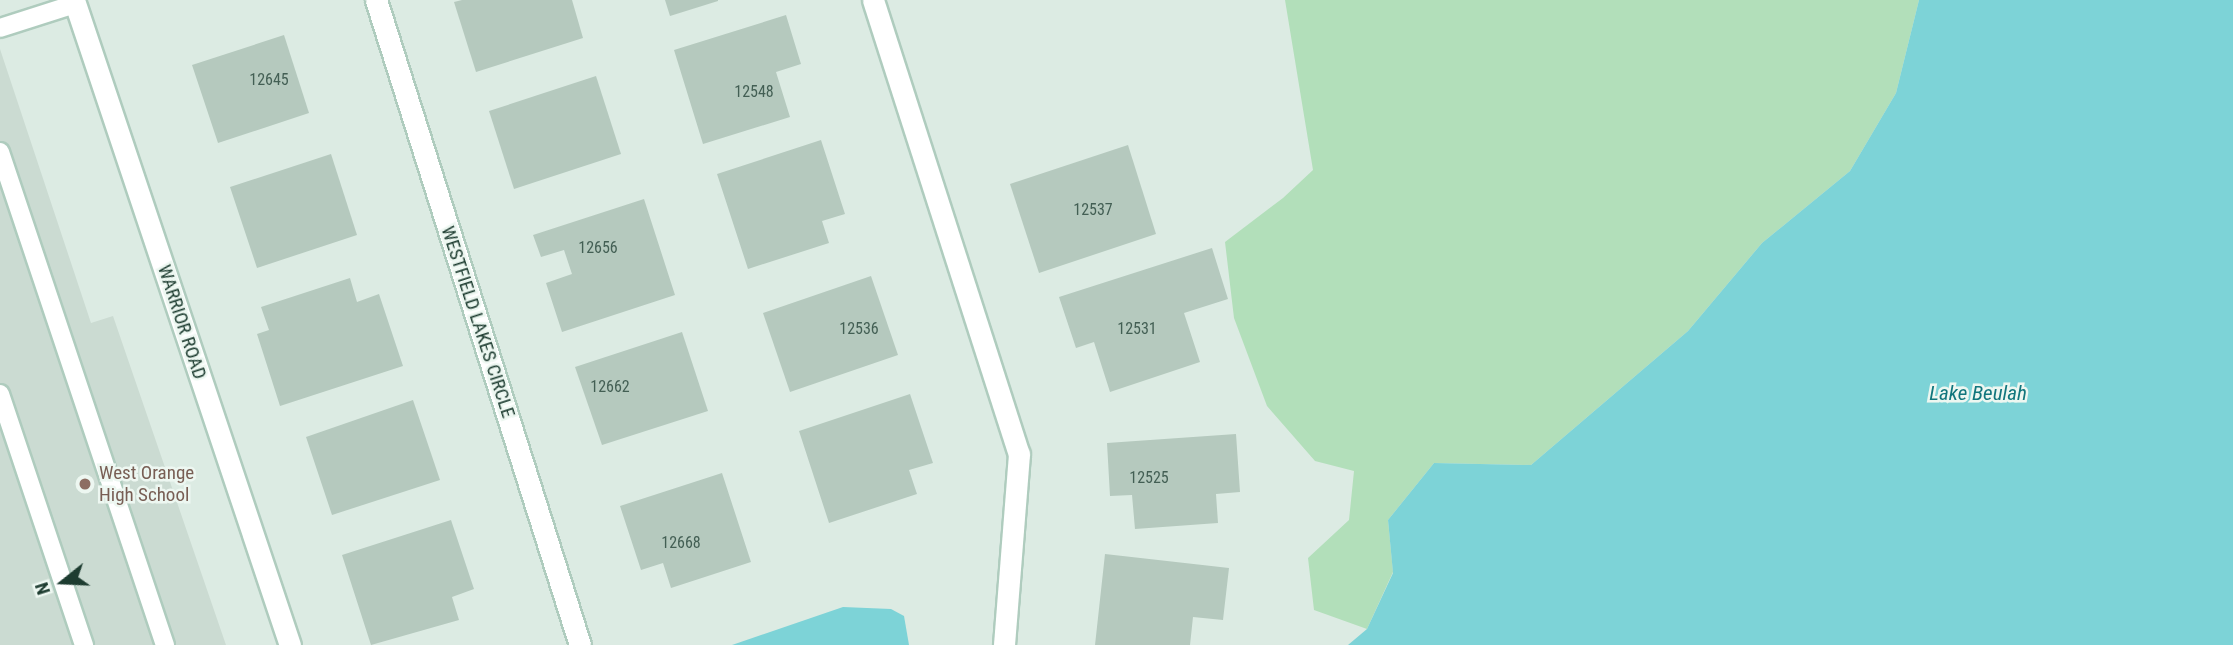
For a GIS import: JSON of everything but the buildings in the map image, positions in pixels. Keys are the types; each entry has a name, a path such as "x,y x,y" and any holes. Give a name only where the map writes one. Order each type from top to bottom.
{"street":[{"name":"WESTFIELD LAKES CIRCLE","path":"376,0 580,645"},
{"path":"877,1 1019,454 1004,645"},
{"name":"WARRIOR ROAD","path":"75,2 289,645"}],"lane":[{"path":"0,27 75,2"},
{"path":"0,152 165,645"},
{"path":"0,394 84,645"}],"shaded area":[{"name":"West Orange High School","path":"0,49 91,323 113,316 226,645 0,645"}],"green space":[{"path":"1285,0 1919,0 1896,93 1850,171 1762,243 1688,331 1531,465 1434,463 1388,520 1393,572 1367,629 1314,610 1308,558 1349,520 1354,471 1315,461 1267,406 1234,318 1225,242 1283,198 1313,170"}],"water":[{"name":"Lake Beulah","path":"1919,0 2233,0 2233,645 1348,645 1367,629 1393,573 1388,520 1434,463 1531,465 1688,331 1762,243 1850,171 1896,93"},
{"path":"843,607 891,609 904,616 909,645 732,645"}],"place":[{"name":"West Orange High School","path":"85,484"}]}
